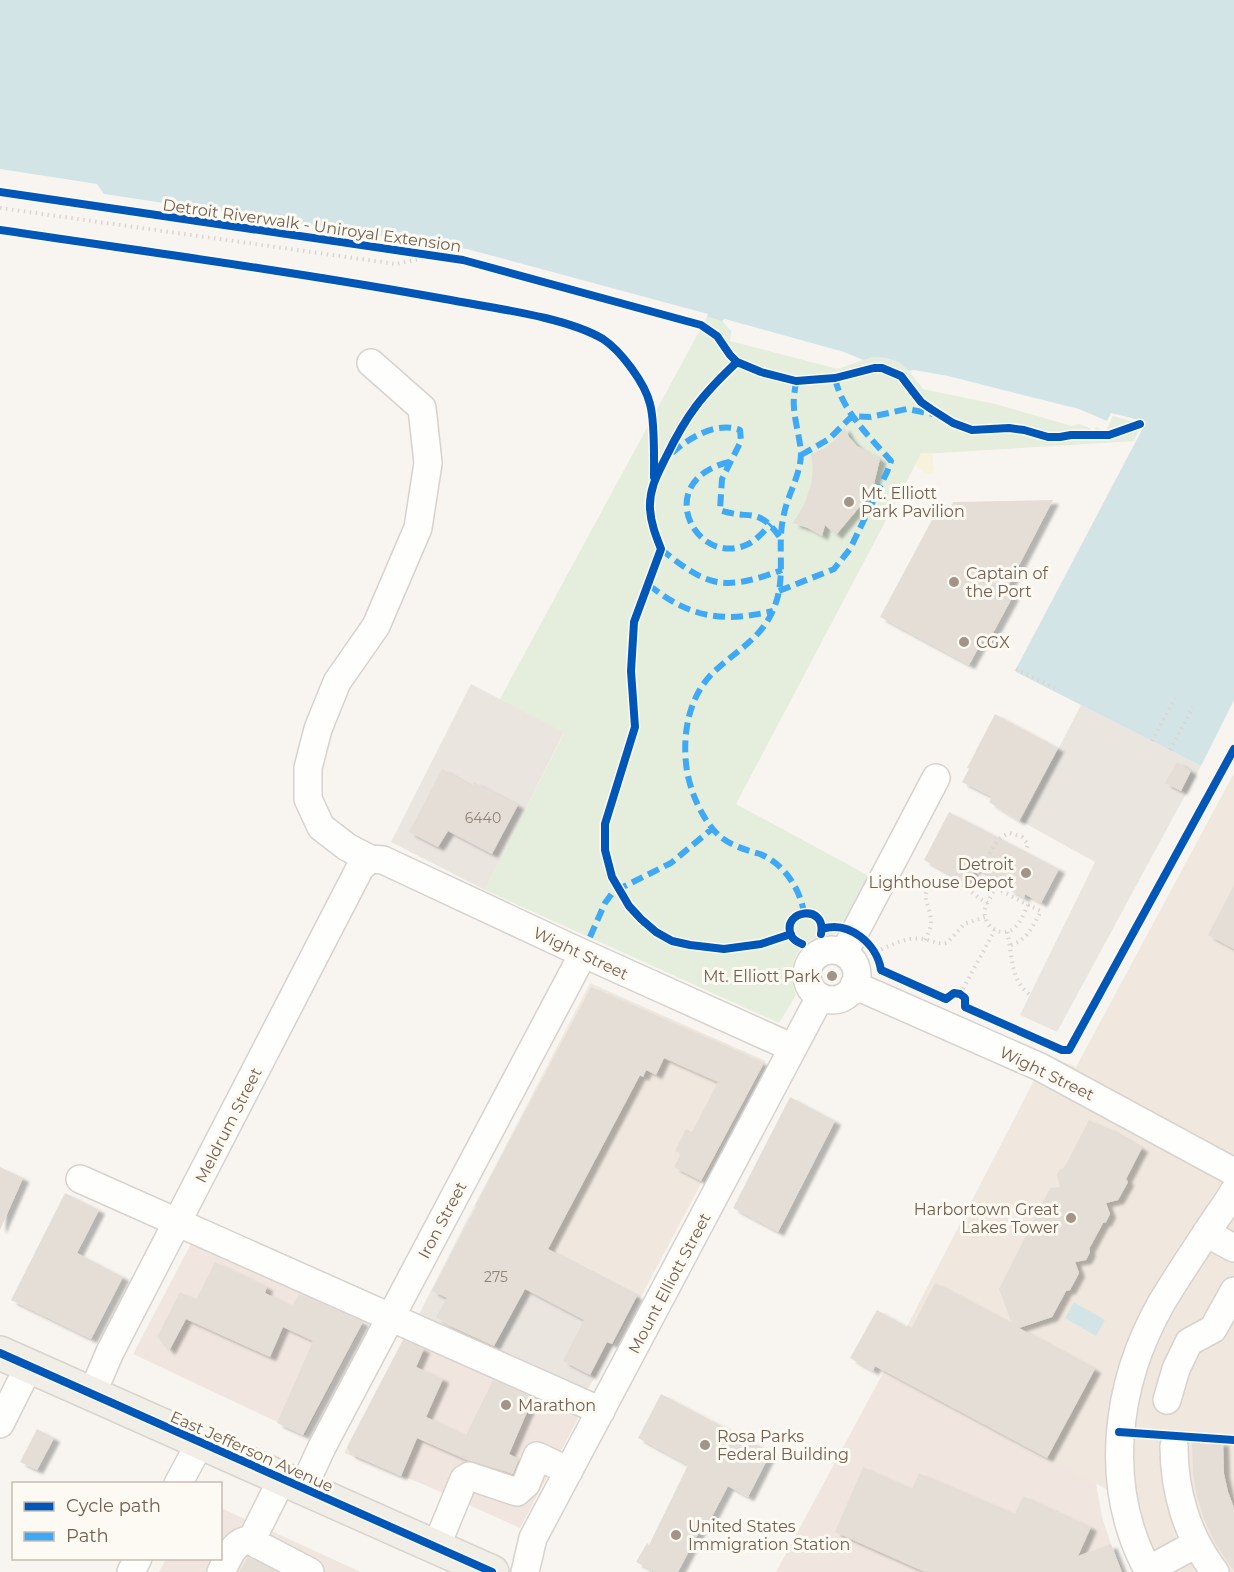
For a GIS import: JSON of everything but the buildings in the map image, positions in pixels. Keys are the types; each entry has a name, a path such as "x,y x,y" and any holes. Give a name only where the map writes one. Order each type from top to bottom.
{"main road":[{"name":"East Jefferson Avenue","path":"0,1353 492,1572"}],"street":[{"name":"Wight Street","path":"371,363 422,408 428,463 418,528 376,626 337,682 318,729 308,768 308,799 321,827 347,847 370,859 383,860 583,954 793,1048"},
{"path":"843,953 936,778"},
{"name":"Meldrum Street","path":"92,1394 110,1352 360,868 370,859"},
{"path":"829,950 843,953 854,964 856,971 854,985 845,996 839,999 820,997 814,992 807,978 810,963 814,957 829,950"},
{"name":"Iron Street","path":"251,1541 292,1483 390,1317 583,954"},
{"name":"Wight Street","path":"854,985 1019,1045 1050,1072 1234,1172"},
{"name":"Mount Elliott Street","path":"525,1572 533,1538 820,997"},
{"path":"80,1179 601,1411"},
{"path":"1196,1544 1148,1571 1129,1526 1123,1499 1119,1471 1119,1431 1133,1369 1152,1322 1234,1191"},
{"path":"1206,1233 1234,1248"},
{"path":"1167,1400 1176,1369 1189,1342 1213,1329 1234,1291"},
{"path":"1152,1322 1189,1342"},
{"path":"0,1424 29,1366"},
{"path":"179,1482 200,1443"},
{"path":"1174,1446 1174,1473 1181,1504 1196,1544 1215,1572"},
{"path":"436,1547 464,1479 469,1476 517,1492 526,1484 537,1456 569,1471"},
{"path":"221,1572 236,1545 242,1540 251,1541 310,1572"}],"path":[{"path":"0,208 396,264 434,256"},
{"path":"1016,669 1054,688"},
{"path":"1152,741 1175,698"},
{"path":"1170,750 1193,707"},
{"path":"967,889 985,863 992,847 1007,834 1026,840 1025,852"},
{"path":"980,860 985,863"},
{"path":"925,940 931,925 931,916 925,898 934,885 948,881 958,882 975,897 988,903"},
{"path":"1011,945 1020,942 1027,935 1041,911 1014,895 996,888 988,903 985,917 987,922 995,930 1007,932 1015,927 1028,905"},
{"path":"876,952 920,938 946,944 964,924 985,917"},
{"path":"960,994 995,930"},
{"path":"1007,932 1011,945 1013,972 1019,985 1029,994"}],"shaded area":[{"path":"0,0 1234,0 1234,700 1201,766 1016,672 1146,422 1111,413 1105,429 1095,423 1091,430 1079,424 920,386 912,373 898,362 886,358 873,357 842,367 731,338 729,328 720,321 707,317 708,314 467,249 104,194 97,184 0,169"},
{"path":"471,684 564,732 485,890 391,842"},
{"path":"1081,705 1201,766 1057,1032 1020,1015 1095,862 1021,821"},
{"path":"1234,773 1234,1572 1164,1572 1151,1549 1139,1506 883,1373 1047,1055 1076,1067"},
{"path":"590,983 766,1061 642,1295 549,1249 545,1256 469,1216"},
{"path":"469,1216 545,1256 549,1249 642,1295 585,1394 416,1320"},
{"path":"194,1238 367,1316 305,1435 133,1354"},
{"path":"1074,1302 1105,1320 1096,1336 1065,1318"},
{"path":"406,1334 581,1413 520,1528 420,1483 344,1453"},
{"path":"883,1373 1096,1483 1102,1517 1112,1547 1124,1572 776,1572"},
{"path":"222,1508 361,1572 159,1572 165,1560 222,1560"}],"green space":[{"path":"707,317 722,321 731,331 842,367 873,357 886,358 898,362 912,373 1091,429 1111,413 1146,422 1136,441 921,454 736,804 871,877 840,932 809,941 797,953 792,970 796,995 779,1023 485,890 564,733 500,699"}],"sand":[{"path":"921,453 932,453 934,470 930,474 915,466"}],"pier":[{"path":"725,319 844,352 863,360 838,369 730,341 731,331 722,321"},
{"path":"909,371 948,376 1079,409 1107,421 1111,413 1146,422 1136,441 1133,442 1142,424 1113,416 1106,431 1096,427 1091,433 1091,429 1079,424 1072,426 995,404 923,389"}],"marked path":[{"path":"779,591 834,569 850,549 891,461 850,412 835,378"},
{"path":"796,381 794,405 801,453 797,476 786,506 782,526 778,596 768,619 754,638 718,668 702,687 691,709 685,746 687,771 692,789 699,808 710,825 722,838 769,858 783,870 795,886 804,913"},
{"path":"801,455 829,439 852,416 870,417 907,409 933,414"},
{"path":"672,453 703,432 722,428 740,430 741,441 722,479 720,510 760,518 773,528 781,539"},
{"path":"729,462 705,472 692,486 687,502 689,519 698,533 711,544 727,549 750,543 771,524"},
{"path":"661,549 692,572 718,582 746,581 782,570"},
{"path":"649,585 679,605 708,615 738,617 773,611"},
{"path":"590,937 605,903 613,892 671,863 713,828"}],"cycle path":[{"name":"Detroit Riverwalk - Uniroyal Extension","path":"0,192 463,260 701,325 717,336 737,362 705,395 688,417 654,482 651,495 651,520 661,549 634,622 631,671 635,727 605,824 605,850 612,877 629,906 656,932 672,941 724,949 761,944 791,934"},
{"path":"0,230 389,289 526,314 587,331 610,344 638,377 643,387 653,420 654,477"},
{"path":"737,362 761,372 796,381 835,378 882,368 901,376 921,402 931,409 953,423 972,430 1009,428 1048,437 1060,437 1109,435 1140,424"},
{"path":"822,929 832,927 851,931 868,943 874,951 881,970 946,999 954,993 960,994 965,998 965,1007 1062,1050 1069,1050 1234,749"},
{"path":"802,944 791,935 792,920 798,916 812,914 821,924 821,934"},
{"path":"0,1353 492,1572"},
{"path":"1119,1432 1234,1440"}],"place":[{"name":"Mt. Elliott Park Pavilion","path":"849,502"},
{"name":"Captain of the Port","path":"954,582"},
{"name":"CGX","path":"964,642"},
{"name":"Detroit Lighthouse Depot","path":"1026,873"},
{"name":"Mt. Elliott Park","path":"832,976"},
{"name":"Harbortown Great Lakes Tower","path":"1071,1218"},
{"name":"Marathon","path":"506,1405"},
{"name":"Rosa Parks Federal Building","path":"705,1445"},
{"name":"United States Immigration Station","path":"676,1535"}]}
